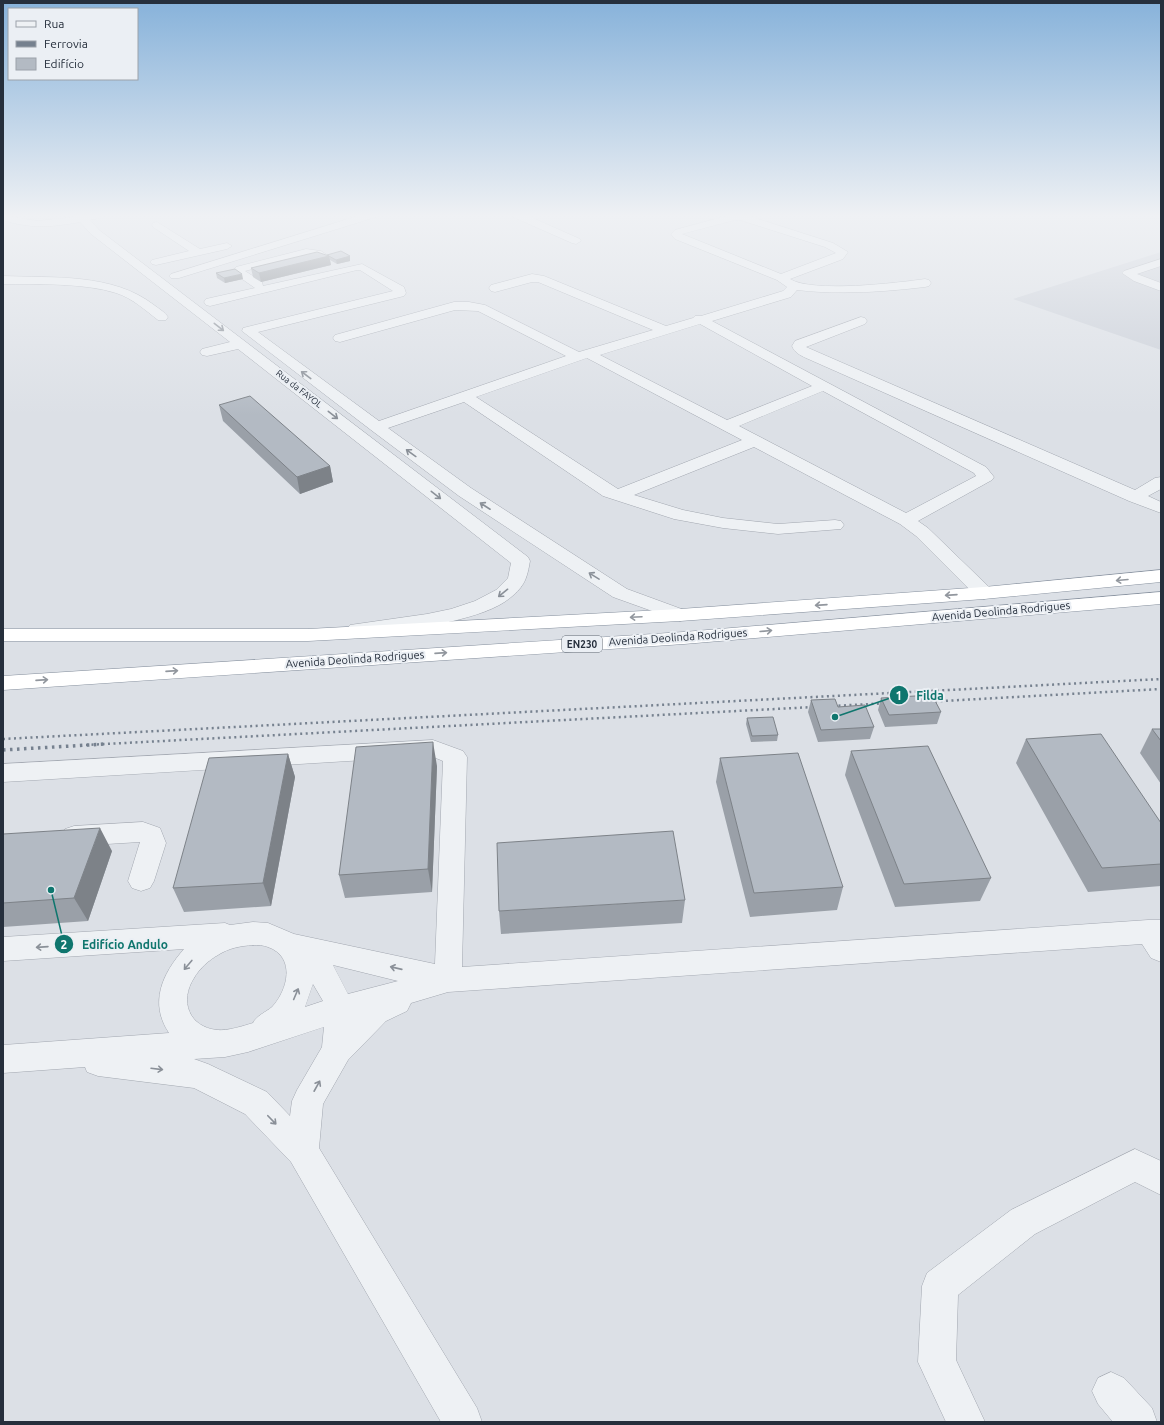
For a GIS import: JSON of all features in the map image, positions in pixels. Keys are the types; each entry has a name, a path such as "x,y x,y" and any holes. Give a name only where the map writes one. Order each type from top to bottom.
{"highway":[{"name":"Avenida Deolinda Rodrigues","path":"3,635 308,635 680,615 984,593 1161,576"},
{"name":"Avenida Deolinda Rodrigues","path":"3,683 684,638 1161,598"}],"street":[{"path":"54,282 86,284 120,290 140,300 162,317"},
{"name":"Rua da FAYOL","path":"159,282 521,561 522,568 515,582 501,595 482,606 463,612 404,622 308,635"},
{"path":"183,282 186,284"},
{"path":"254,282 258,285"},
{"path":"210,302 296,282"},
{"path":"248,331 400,293 400,290 386,282"},
{"path":"496,288 519,282"},
{"path":"548,282 664,330"},
{"path":"786,282 793,286 815,289 877,289 925,283"},
{"path":"1146,282 1161,287"},
{"path":"376,427 583,355 699,319 787,294 791,291 793,286"},
{"path":"198,293 226,314"},
{"path":"340,338 454,306 480,308 583,355 727,426 906,520 922,532 984,593"},
{"path":"699,319 980,470 986,475 986,477 906,520"},
{"path":"861,321 800,344 800,349 1161,508"},
{"name":"Rua da FAYOL","path":"237,323 464,492 620,593 680,615"},
{"path":"207,352 240,344"},
{"path":"727,426 824,386"},
{"path":"465,396 609,492 680,516 723,523 778,529 835,525"},
{"path":"618,495 754,441"},
{"path":"1135,497 1161,482"},
{"path":"3,773 433,748 455,757 448,980"},
{"path":"50,837 143,832 151,835 153,843 141,881"},
{"path":"249,933 229,937 210,945 194,957 181,972 174,990 172,1007 177,1022 188,1034 205,1042 237,1041 270,1027 287,1010 298,992 301,972 296,956 285,943"},
{"path":"3,950 249,933 268,935 285,943 310,960 330,983 340,1009 337,1050"},
{"path":"3,1059 237,1041 340,1009 448,980 1157,937"},
{"path":"285,943 448,980"},
{"path":"302,1151 308,1101 337,1050 376,1012 448,980"},
{"path":"48,1056 197,1074 256,1103 302,1151 463,1422"},
{"path":"966,1422 937,1362 940,1286 1023,1222 1135,1165 1161,1178"},
{"path":"1111,1391 1138,1422"}],"shaded area":[{"path":"1068,282 1161,282 1161,350 1013,299"}],"building":[{"path":"250,396 330,466 297,477 219,405"},
{"path":"932,695 941,712 889,715 881,698"},
{"path":"835,699 838,707 865,705 874,727 821,730 811,700"},
{"path":"773,717 778,735 752,736 747,718"},
{"path":"1152,729 1161,729 1161,741"},
{"path":"1101,734 1161,823 1161,864 1102,868 1026,739"},
{"path":"433,742 428,869 339,875 356,747"},
{"path":"928,746 991,878 904,884 851,751"},
{"path":"798,753 843,887 754,893 720,758"},
{"path":"288,754 263,883 173,888 209,758"},
{"path":"100,828 74,898 3,903 3,834"},
{"path":"673,831 685,900 499,911 497,843"}],"railway":[{"path":"3,739 1161,679"},
{"path":"924,702 1161,689"},
{"path":"104,744 890,703"},
{"path":"3,750 104,744"},
{"path":"86,745 104,744"}],"place":[{"name":"Filda","path":"835,717"},
{"name":"Edifício Andulo","path":"51,890"}]}
